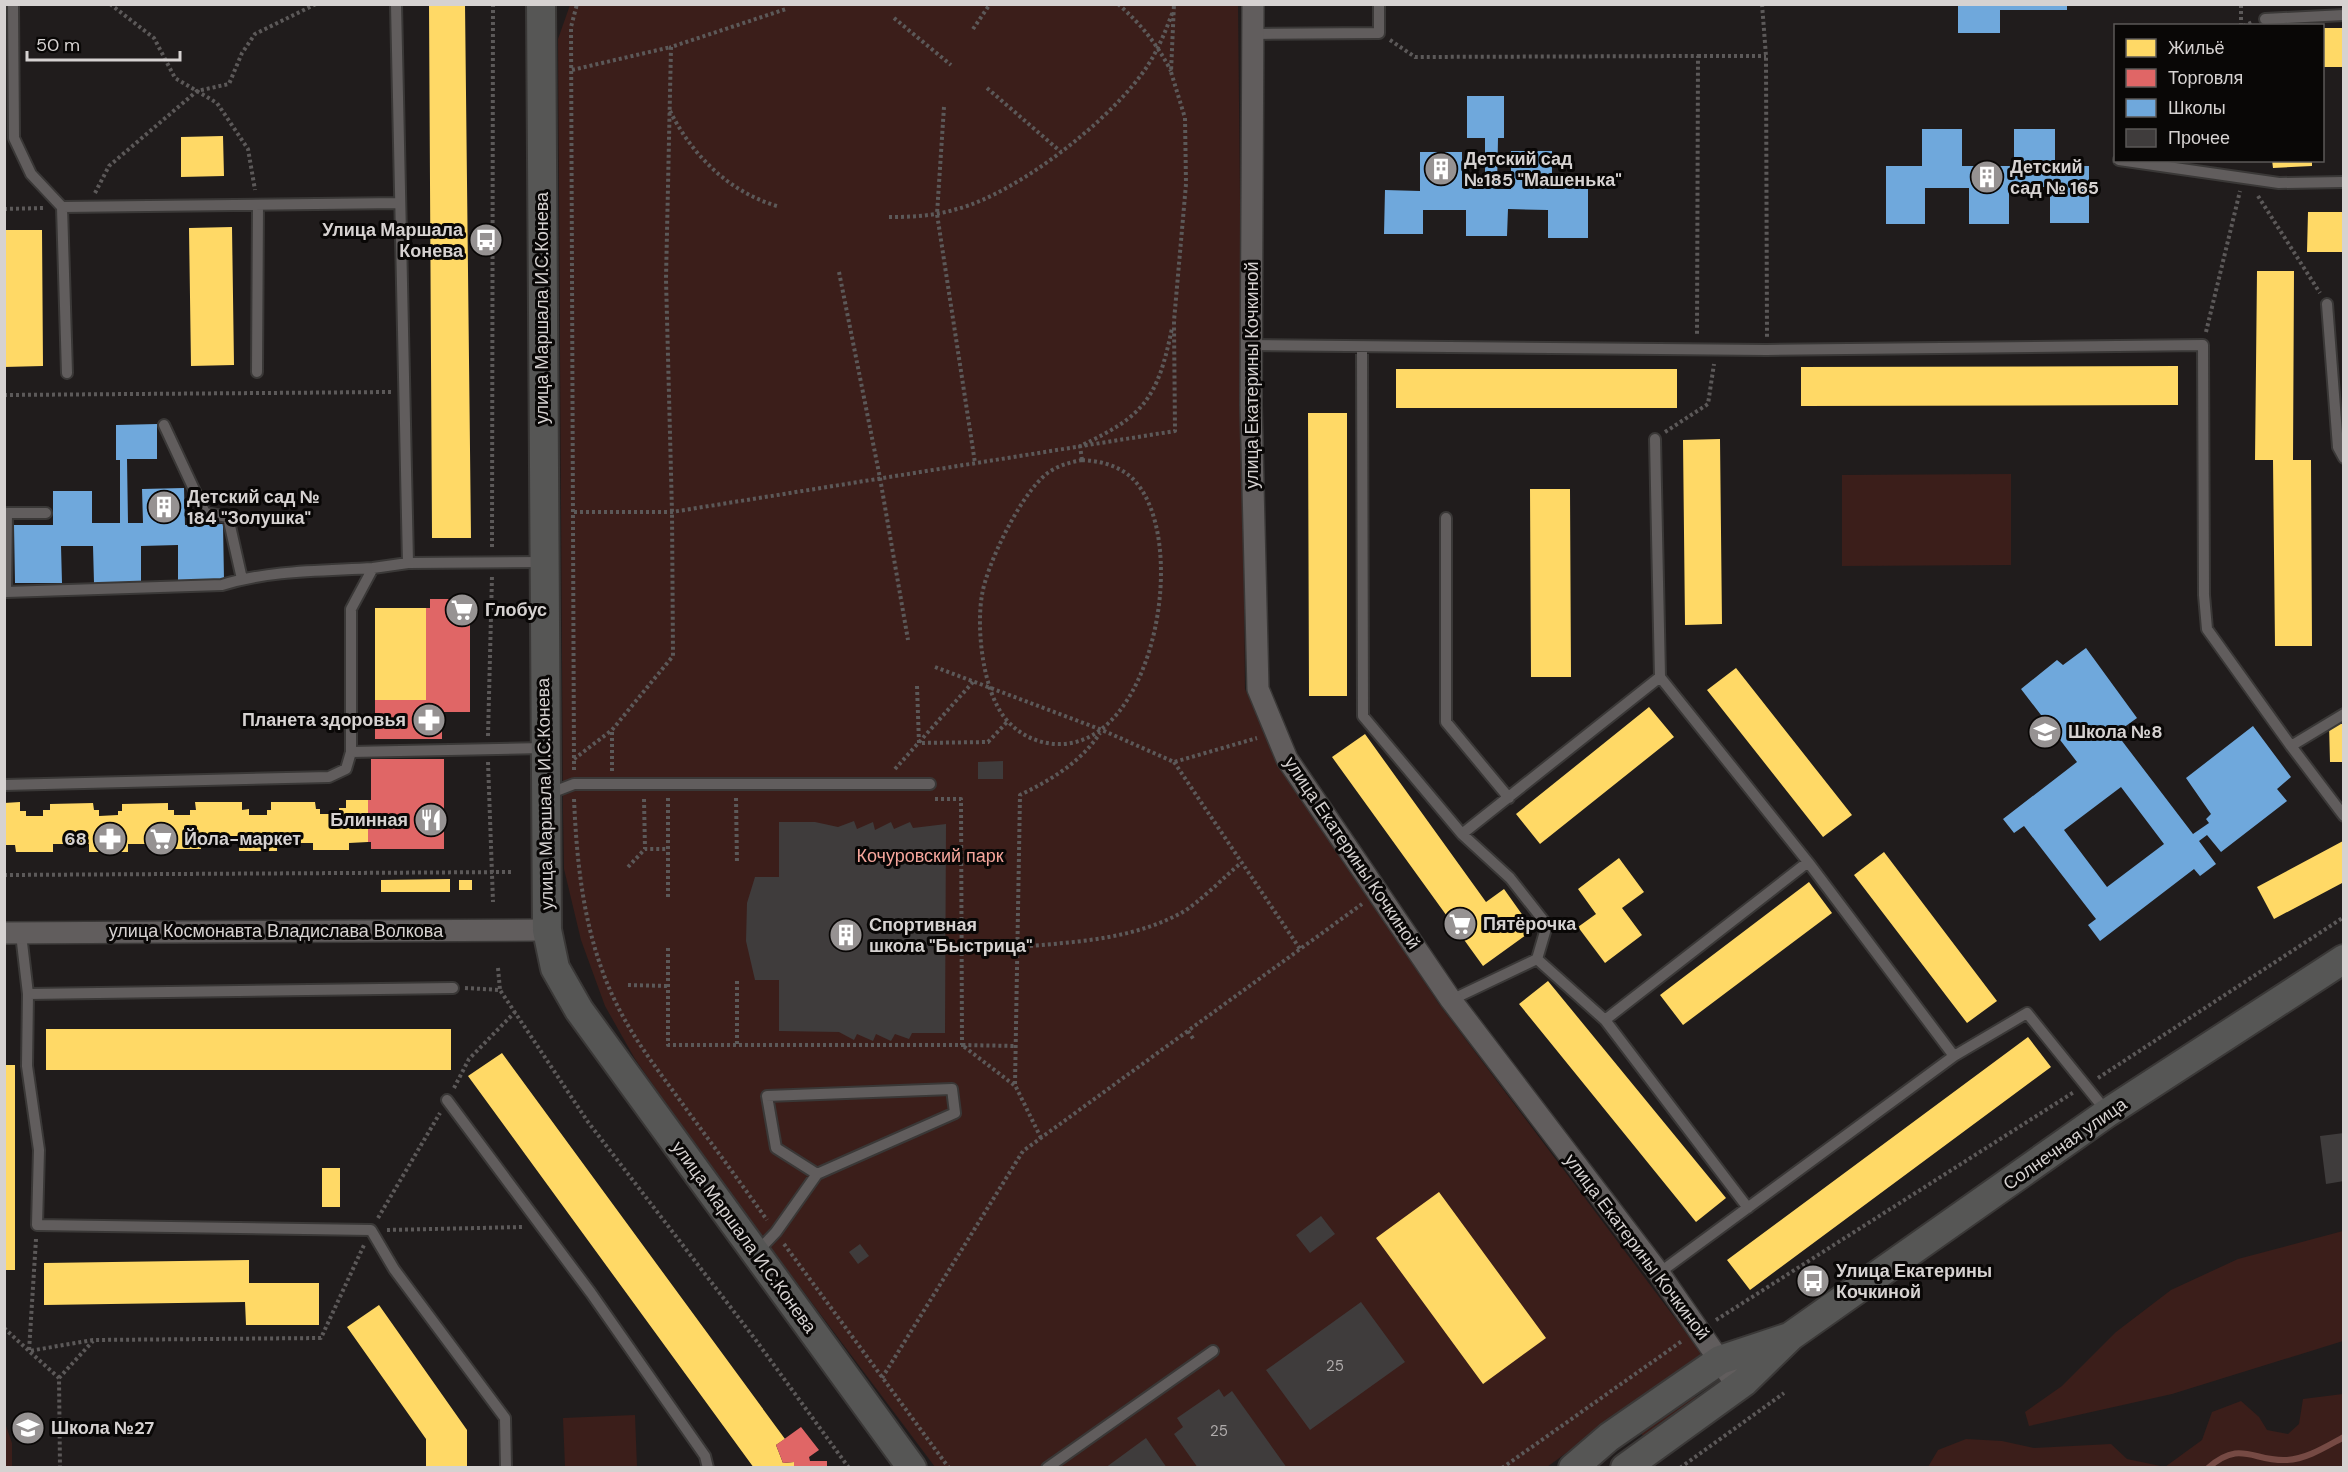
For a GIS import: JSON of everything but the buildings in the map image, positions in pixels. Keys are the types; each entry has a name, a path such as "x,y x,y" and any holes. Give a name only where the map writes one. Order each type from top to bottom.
{"main road":[{"name":"улица Маршала И.С.Конева","path":"541,4 546,930 555,968 579,1010 912,1467"},
{"name":"Солнечная улица","path":"1625,1467 1738,1386 1767,1362 1791,1336 2107,1113 2343,959"},
{"name":"Солнечная улица","path":"1573,1467 1609,1437 1720,1360 1791,1336"}],"street":[{"name":"улица Екатерины Кочкиной","path":"1253,4 1251,345 1258,689 1287,759 1451,1000 1659,1273 1738,1386"},
{"name":"улица Космонавта Владислава Волкова","path":"13,934 546,930"}],"lane":[{"path":"13,4 14,138 31,174 62,207 67,373"},
{"path":"396,4 408,563"},
{"path":"1253,34 1379,33 1379,4"},
{"path":"2265,19 2323,10 2343,15"},
{"path":"2130,162 2279,183 2343,182"},
{"path":"62,207 399,203"},
{"path":"256,372 258,205"},
{"path":"2327,304 2338,447 2343,458"},
{"path":"1251,345 1362,348 1767,350 2203,345 2204,595 2207,628 2343,816"},
{"path":"1362,348 1363,716 1462,834 1510,878 1547,925 1537,959 1451,1000"},
{"path":"164,425 205,513 228,518 243,579"},
{"path":"1655,439 1660,677 1808,862 1954,1056"},
{"path":"46,513 7,513 6,592 222,585 243,579 283,573 372,568 408,563 543,562"},
{"path":"1446,518 1446,722 1509,798"},
{"path":"4,785 329,777 346,768 351,752 351,609 372,568"},
{"path":"1462,834 1660,677"},
{"path":"2291,746 2343,714"},
{"path":"351,752 544,748"},
{"path":"545,795 574,784 930,784"},
{"path":"1605,1020 1808,862"},
{"path":"13,934 28,994 27,1066 39,1150 37,1226 371,1230 394,1269 505,1418 506,1467"},
{"path":"1537,959 1605,1020 1748,1208"},
{"path":"28,994 453,988"},
{"path":"1659,1273 1954,1056 2027,1013 2107,1113"},
{"path":"756,1253 776,1232 817,1174 955,1113 952,1089 767,1096 776,1148 817,1174"},
{"path":"447,1100 591,1293 705,1456 708,1467"},
{"path":"1047,1467 1213,1350"}],"path":[{"path":"110,4 154,38 175,78 217,103 248,150 258,205"},
{"path":"88,207 109,166 197,91 229,84 242,53 255,34 316,4"},
{"path":"493,4 492,563 488,750 493,902"},
{"path":"973,29 990,4"},
{"path":"574,512 672,512 1175,431 1174,321 1186,184 1185,118 1171,72 1158,47 1134,18 1118,4"},
{"path":"1762,4 1766,56 1767,350"},
{"path":"2241,4 2241,24"},
{"path":"889,217 937,214 983,200 1061,152 1121,100 1148,66 1174,6"},
{"path":"1171,72 1174,6"},
{"path":"572,70 671,47 786,9"},
{"path":"894,18 951,65"},
{"path":"1379,33 1415,57 1766,56"},
{"path":"574,760 612,730 673,656 666,279 671,47"},
{"path":"1697,348 1698,56"},
{"path":"987,88 1061,152"},
{"path":"944,107 937,214 975,463"},
{"path":"670,110 678,128 701,156 728,183 761,201 777,206"},
{"path":"2203,345 2243,178"},
{"path":"2264,202 2327,304"},
{"path":"4,209 62,207"},
{"path":"839,273 880,478 908,640"},
{"path":"1080,446 1116,427 1145,404 1155,389 1161,372 1174,321"},
{"path":"1655,439 1708,404 1716,349"},
{"path":"4,395 404,392"},
{"path":"1080,446 1082,460"},
{"path":"1015,1085 1020,795 1060,773 1081,756 1112,721 1131,693 1149,653 1160,599 1159,549 1151,510 1140,487 1131,477 1109,464 1082,460 1054,469 1032,489 1010,526 986,579 980,614 980,634 984,663 996,704 1008,721 1024,735 1051,744 1078,742 1102,730"},
{"path":"936,667 1102,730 1174,762 1300,949"},
{"path":"917,686 919,743 988,742 1008,721"},
{"path":"612,730 612,784"},
{"path":"1174,762 1266,735"},
{"path":"628,867 645,849 644,798 632,798"},
{"path":"656,798 679,798"},
{"path":"668,798 668,899"},
{"path":"725,798 736,798"},
{"path":"926,799 961,799 962,1045"},
{"path":"645,849 668,849"},
{"path":"1018,947 1101,939 1147,928 1182,913 1241,863"},
{"path":"4,875 514,872"},
{"path":"882,1378 1023,1151 1378,893"},
{"path":"1713,1322 2085,1086 2343,917"},
{"path":"668,948 668,1045 1016,1046"},
{"path":"498,968 500,990 588,1122 755,1339 849,1467"},
{"path":"737,981 737,1045"},
{"path":"628,985 668,986"},
{"path":"453,988 500,990"},
{"path":"1188,1031 1194,1040"},
{"path":"962,1045 1015,1085 1041,1138"},
{"path":"29,1351 37,1226"},
{"path":"371,1230 541,1227"},
{"path":"4,1328 59,1378"},
{"path":"60,1467 59,1378 93,1340"},
{"path":"1502,1467 1682,1341"},
{"path":"1680,1467 1784,1393"}],"green space":[{"name":"Кочуровский парк","path":"570,5 1238,5 1245,689 1276,756 1439,1004 1702,1354 1547,1467 935,1467 716,1175 635,1059 605,1006 581,940 564,869 563,814 558,39"},
{"path":"2011,474 2011,565 1842,566 1842,475"},
{"path":"2343,1231 2343,1341 2172,1394 2029,1426 2025,1412 2062,1386 2116,1332 2171,1290 2238,1259"},
{"path":"1690,1390 1700,1403 1646,1438 1640,1433"},
{"path":"2343,1394 2343,1467 2165,1467 2202,1440 2212,1412 2241,1401 2259,1417 2267,1430 2288,1434 2299,1424 2303,1399"},
{"path":"635,1415 637,1467 565,1467 563,1418"},
{"path":"5,1423 12,1443 12,1467 5,1467"},
{"path":"1966,1439 2002,1441 2034,1448 2111,1444 2127,1459 2165,1467 1928,1467 1938,1450"}],"waterway":[{"path":"2208,1468 2219,1459 2239,1453 2275,1460 2294,1459 2317,1452 2344,1437"}],"place":[{"name":"Детский сад №185 \"Машенька\"","path":"1441,169"},
{"name":"Детский сад № 165","path":"1987,177"},
{"name":"Улица Маршала Конева","path":"486,240"},
{"name":"Детский сад № 184 \"Золушка\"","path":"164,507"},
{"name":"Глобус","path":"462,610"},
{"name":"Планета здоровья","path":"429,720"},
{"name":"Школа №8","path":"2045,732"},
{"name":"Блинная","path":"431,820"},
{"name":"68","path":"110,839"},
{"name":"Йола-маркет","path":"161,839"},
{"name":"Пятёрочка","path":"1460,924"},
{"name":"Спортивная школа \"Быстрица\"","path":"846,935"},
{"name":"Улица Екатерины Кочкиной","path":"1813,1281"},
{"name":"Школа №27","path":"28,1428"}]}
